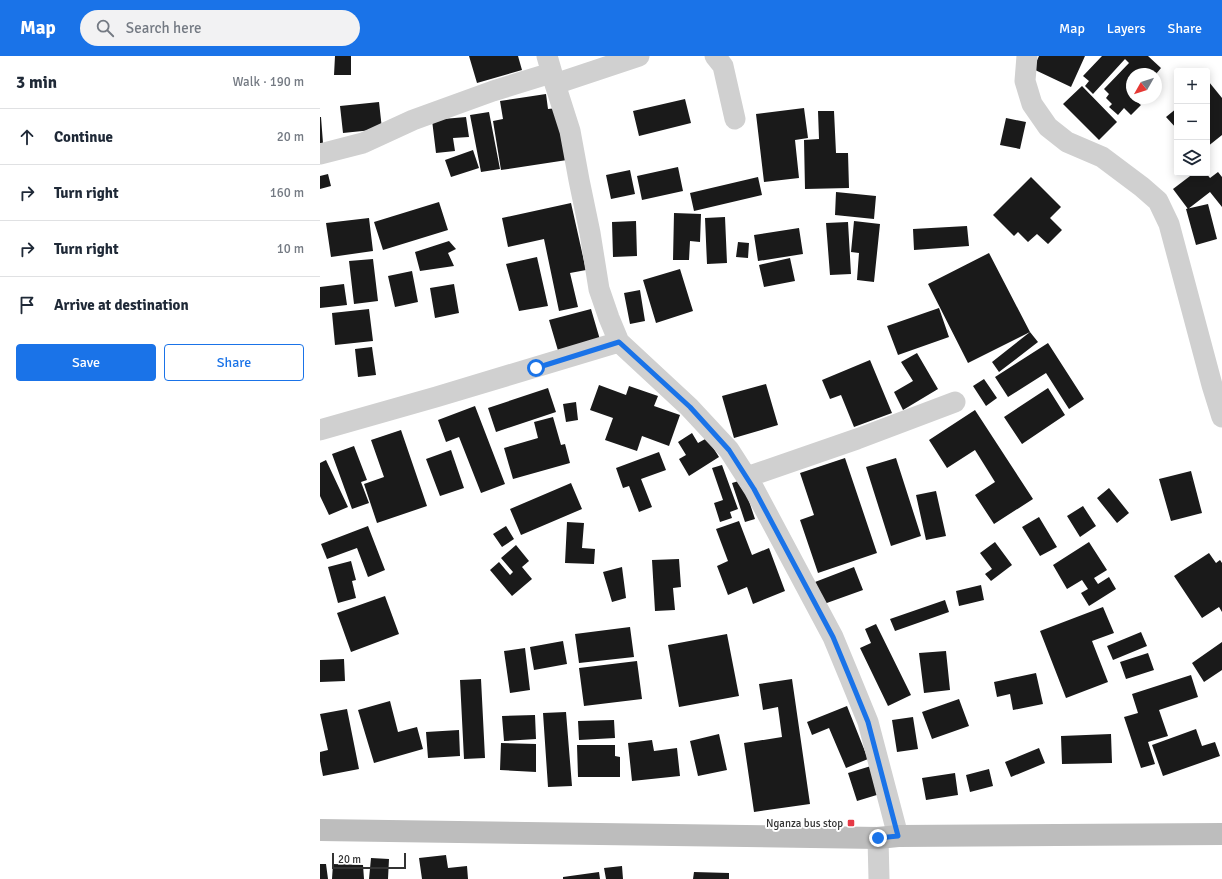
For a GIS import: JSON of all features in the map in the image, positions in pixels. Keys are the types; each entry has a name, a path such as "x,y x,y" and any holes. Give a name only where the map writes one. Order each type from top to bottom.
{"main road":[{"path":"320,830 888,837 1222,834"}],"street":[{"path":"320,154 363,143 428,115 551,71 638,56"},
{"path":"715,56 724,66 735,119"},
{"path":"1027,56 1025,81 1028,92 1032,104 1048,127 1067,142 1102,157 1158,201 1169,224 1222,417"},
{"path":"551,71 570,131 590,233 599,289 608,318 619,342 690,407 729,450 747,477 833,637 868,722 888,837 879,879"},
{"path":"320,430 619,342"},
{"path":"747,477 857,439 955,402"}],"building":[{"path":"335,56 351,56 351,75 334,75"},
{"path":"469,56 518,56 522,70 477,83"},
{"path":"1039,56 1085,56 1071,87 1033,69"},
{"path":"1102,56 1148,56 1161,68 1126,68 1126,104 1141,105 1131,115 1124,108 1118,115 1109,107 1112,104 1106,98 1109,94 1104,89 1129,63 1125,59 1093,94 1085,86 1089,81 1083,76"},
{"path":"1210,83 1222,98 1222,135 1210,145"},
{"path":"1082,86 1117,122 1099,140 1063,104"},
{"path":"546,94 548,109 558,108 567,160 501,170 493,121 503,119 500,101"},
{"path":"685,99 691,123 639,136 633,111"},
{"path":"379,102 382,129 343,133 340,106"},
{"path":"804,108 808,138 795,140 799,178 764,182 756,114"},
{"path":"1174,110 1174,126 1166,117"},
{"path":"818,111 834,111 836,153 848,153 849,188 805,189 804,140 819,139"},
{"path":"489,112 500,169 481,172 470,115"},
{"path":"321,117 323,143 320,143"},
{"path":"466,117 469,137 453,138 455,151 436,153 432,120"},
{"path":"1006,118 1026,122 1020,149 1000,145"},
{"path":"473,150 479,168 451,177 445,160"},
{"path":"678,167 683,191 642,200 637,176"},
{"path":"630,170 635,194 611,199 606,175"},
{"path":"1218,172 1222,177 1222,207 1210,192 1188,209 1173,189 1190,176 1208,176 1210,178"},
{"path":"328,174 331,186 320,189 320,176"},
{"path":"758,177 762,195 694,211 690,193"},
{"path":"1031,177 1061,207 1050,218 1062,230 1048,244 1037,234 1028,242 1018,232 1014,236 993,215"},
{"path":"836,192 876,196 874,219 835,215"},
{"path":"439,202 448,230 383,250 374,222"},
{"path":"571,203 586,270 570,273 578,307 559,311 544,239 508,247 502,218"},
{"path":"1208,204 1217,239 1196,245 1186,209"},
{"path":"674,213 701,214 700,242 690,241 689,260 673,260"},
{"path":"725,217 727,263 707,264 705,218"},
{"path":"369,218 373,251 331,257 326,223"},
{"path":"636,221 637,256 613,257 612,222"},
{"path":"854,221 880,224 874,282 857,280 859,253 851,252"},
{"path":"848,222 851,274 830,275 826,223"},
{"path":"967,226 969,246 914,250 913,229"},
{"path":"799,228 803,254 758,261 754,235"},
{"path":"449,241 456,249 448,253 454,266 420,271 415,252"},
{"path":"738,242 749,243 748,258 736,257"},
{"path":"989,253 1030,332 968,363 928,284"},
{"path":"537,257 548,306 519,311 506,264"},
{"path":"790,258 795,281 764,287 759,265"},
{"path":"373,259 378,301 354,304 349,261"},
{"path":"680,269 693,311 656,323 643,280"},
{"path":"412,271 418,302 395,307 388,276"},
{"path":"344,284 347,305 320,308 320,287"},
{"path":"454,284 459,313 435,318 430,288"},
{"path":"640,290 645,321 630,324 624,293"},
{"path":"939,308 949,337 898,355 887,326"},
{"path":"369,309 373,341 335,345 332,313"},
{"path":"591,309 601,343 559,354 549,320"},
{"path":"1030,332 1038,342 999,372 992,362"},
{"path":"1048,343 1084,399 1069,409 1046,373 1008,397 995,377"},
{"path":"372,347 376,375 358,377 355,349"},
{"path":"917,353 938,389 903,410 894,392 913,381 901,362"},
{"path":"870,360 892,413 854,427 841,395 830,399 822,380"},
{"path":"984,379 997,398 986,406 973,386"},
{"path":"766,384 778,425 734,438 722,396"},
{"path":"599,385 626,395 629,386 658,396 654,406 680,415 669,446 642,436 637,451 605,440 613,418 590,410"},
{"path":"548,388 556,412 496,432 488,408"},
{"path":"1048,388 1065,415 1022,444 1004,417"},
{"path":"576,402 578,420 566,422 563,404"},
{"path":"475,406 505,484 481,493 459,437 446,442 438,420"},
{"path":"975,410 1033,499 994,524 975,495 995,482 975,450 947,468 929,440"},
{"path":"553,417 561,445 565,444 570,463 513,479 504,448 538,438 534,422"},
{"path":"401,430 427,506 377,523 364,484 384,477 371,440"},
{"path":"692,433 698,443 707,438 719,457 689,476 679,459 686,455 678,442"},
{"path":"354,446 367,480 361,482 369,503 352,509 332,454"},
{"path":"451,450 464,488 440,496 426,459"},
{"path":"659,452 666,470 641,479 652,507 639,512 629,486 623,488 616,468"},
{"path":"845,458 877,553 818,573 800,520 814,515 800,473"},
{"path":"896,458 921,536 891,546 866,467"},
{"path":"326,460 348,507 329,515 320,496 320,463"},
{"path":"722,465 738,509 730,512 732,518 720,522 714,503 723,500 712,468"},
{"path":"1191,471 1202,513 1171,521 1159,479"},
{"path":"742,480 755,519 745,522 732,483"},
{"path":"571,483 582,509 521,535 510,509"},
{"path":"1109,488 1129,513 1117,523 1097,498"},
{"path":"936,491 946,536 926,540 916,495"},
{"path":"1083,506 1096,526 1080,537 1067,516"},
{"path":"1039,517 1057,547 1040,556 1022,527"},
{"path":"739,521 752,555 769,548 785,591 753,604 747,587 728,595 717,566 728,561 716,529"},
{"path":"567,522 584,523 582,548 595,549 594,564 565,563"},
{"path":"368,526 385,570 368,577 357,548 327,559 321,544"},
{"path":"506,526 514,539 502,547 493,534"},
{"path":"995,542 1012,565 991,581 985,574 992,569 980,553"},
{"path":"1089,542 1107,570 1094,578 1098,584 1109,577 1116,589 1089,606 1081,593 1088,589 1082,580 1067,589 1053,565"},
{"path":"516,545 529,561 522,567 532,579 512,596 490,570 499,562 510,575 513,572 501,558"},
{"path":"1209,553 1216,563 1220,560 1222,563 1222,612 1219,607 1202,618 1174,576"},
{"path":"679,559 681,587 673,588 675,610 655,611 652,560"},
{"path":"351,561 356,580 352,581 356,598 338,603 328,567"},
{"path":"622,567 626,598 612,602 603,572"},
{"path":"854,567 863,590 824,604 815,582"},
{"path":"981,585 984,600 959,606 956,591"},
{"path":"385,596 399,634 351,652 337,613"},
{"path":"945,600 949,612 895,631 890,619"},
{"path":"1103,607 1114,633 1092,641 1108,682 1066,698 1040,631"},
{"path":"876,624 911,695 888,706 860,648 871,643 865,629"},
{"path":"630,627 634,657 579,663 575,634"},
{"path":"1141,632 1147,646 1113,660 1107,646"},
{"path":"727,634 739,696 679,707 668,645"},
{"path":"563,641 567,664 534,670 530,647"},
{"path":"1222,642 1222,670 1204,682 1192,663"},
{"path":"525,648 530,690 510,693 504,651"},
{"path":"946,651 950,690 924,693 919,653"},
{"path":"1148,653 1154,670 1126,679 1120,662"},
{"path":"344,659 345,681 320,682 320,660"},
{"path":"637,661 642,699 584,706 579,668"},
{"path":"1036,673 1043,704 1013,710 1010,694 997,697 994,682"},
{"path":"1191,675 1198,697 1159,710 1168,736 1148,742 1155,764 1141,768 1124,717 1138,713 1132,694"},
{"path":"481,679 485,758 464,759 460,680"},
{"path":"792,679 810,804 754,812 744,743 782,737 778,707 763,710 759,684"},
{"path":"959,699 969,726 932,739 922,712"},
{"path":"390,701 398,732 417,727 423,749 374,763 358,710"},
{"path":"847,706 868,759 846,768 829,728 812,735 807,722"},
{"path":"347,709 359,769 323,776 320,752 328,750 320,714"},
{"path":"566,712 572,786 548,787 543,713"},
{"path":"535,715 536,739 504,741 502,716"},
{"path":"913,717 918,749 897,752 892,720"},
{"path":"614,720 615,738 579,740 578,721"},
{"path":"1196,729 1202,746 1215,742 1220,756 1163,776 1152,745"},
{"path":"459,730 460,756 428,758 426,732"},
{"path":"719,734 727,770 698,776 690,741"},
{"path":"1111,734 1112,763 1062,764 1061,736"},
{"path":"652,740 654,751 677,748 680,776 632,781 628,743"},
{"path":"501,743 536,744 536,772 500,770"},
{"path":"577,745 615,745 615,756 620,757 620,777 578,777"},
{"path":"1039,748 1045,763 1011,777 1005,762"},
{"path":"871,766 880,794 857,801 848,773"},
{"path":"989,769 993,786 970,792 966,775"},
{"path":"955,773 958,795 926,800 922,778"},
{"path":"446,855 448,868 467,866 468,879 422,879 419,858"},
{"path":"371,858 389,859 388,879 369,879"},
{"path":"320,864 326,864 328,879 320,879"},
{"path":"333,864 363,865 364,879 332,879"},
{"path":"622,866 623,879 606,879 604,868"},
{"path":"599,872 600,879 563,879 563,877"},
{"path":"694,872 729,873 729,879 693,879"}],"place":[{"name":"Nganza bus stop","path":"851,823"}],"route":[{"path":"536,368 619,342 690,407 729,450 754,489 833,637 868,722 898,836 878,838"}]}
